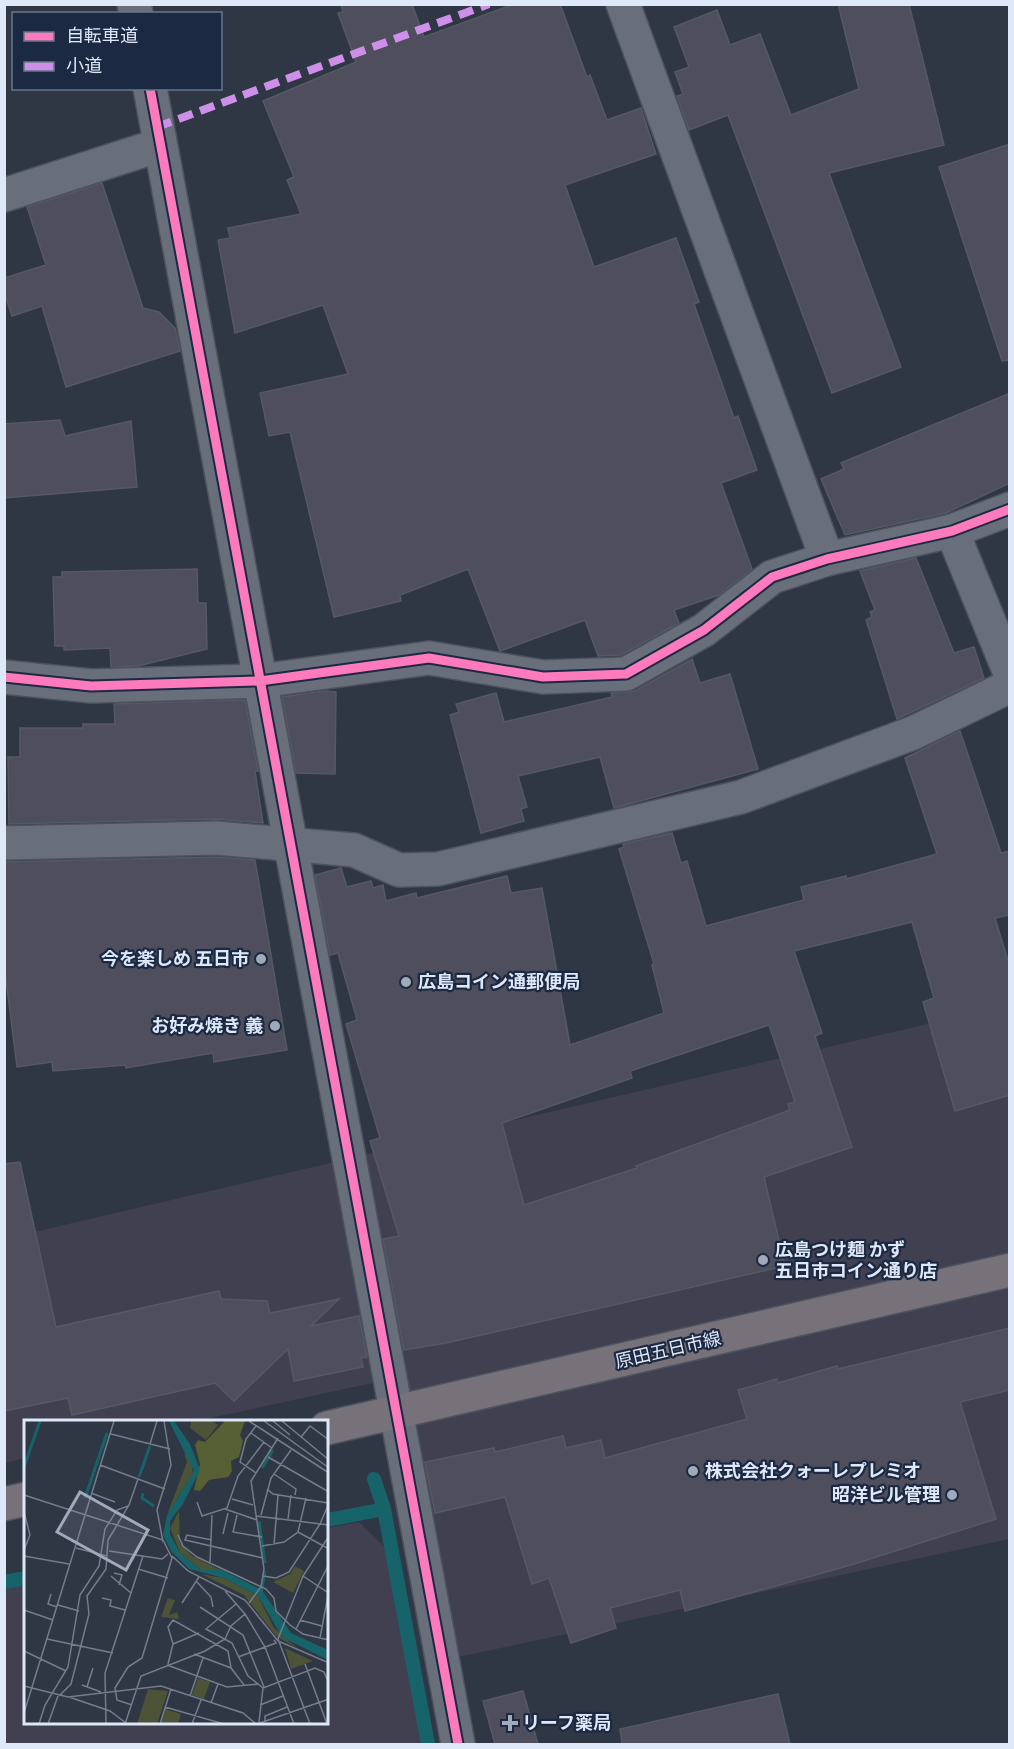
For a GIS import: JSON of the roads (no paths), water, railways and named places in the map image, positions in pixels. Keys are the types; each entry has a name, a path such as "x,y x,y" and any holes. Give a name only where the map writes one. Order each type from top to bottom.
{"main road":[{"name":"原田五日市線","path":"328,1428 1010,1270"},
{"path":"4,1503 24,1499"}],"street":[{"path":"623,4 827,559"},
{"path":"150,90 458,1744"},
{"path":"4,195 160,145"},
{"path":"4,677 91,686 260,681 429,658 543,677 626,674 704,630 772,577 827,559 952,531 1010,509"},
{"path":"952,531 1010,673"},
{"path":"4,843 216,838 354,850 399,870 438,869 741,796 913,733 1010,686"}],"waterway":[{"path":"328,1520 384,1509 374,1479"},
{"path":"384,1509 428,1744"},
{"path":"4,1582 24,1578"}],"place":[{"name":"今を楽しめ 五日市","path":"261,959"},
{"name":"広島コイン通郵便局","path":"406,982"},
{"name":"お好み焼き 義","path":"275,1026"},
{"name":"広島つけ麺 かず 五日市コイン通り店","path":"763,1260"},
{"name":"株式会社クォーレプレミオ","path":"693,1471"},
{"name":"昭洋ビル管理","path":"952,1495"},
{"name":"リーフ薬局","path":"510,1723"}]}
